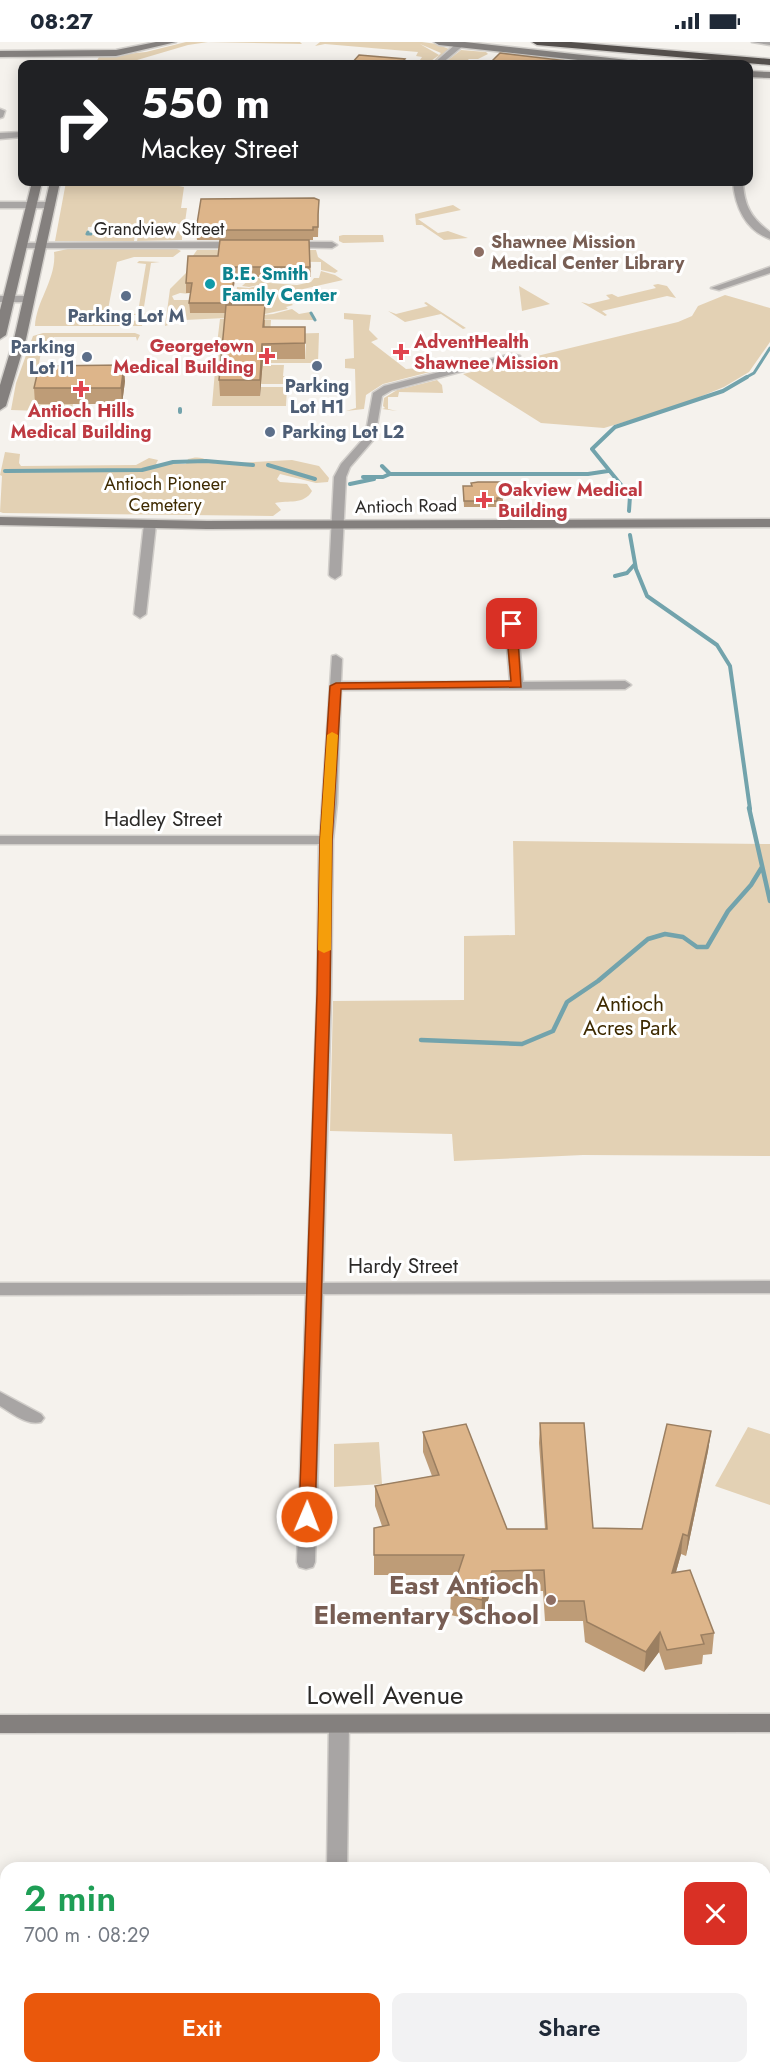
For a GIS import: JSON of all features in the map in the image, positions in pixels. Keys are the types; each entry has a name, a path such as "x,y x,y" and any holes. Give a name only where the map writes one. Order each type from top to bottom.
{"highway":[{"path":"537,42 747,60"},
{"path":"628,42 770,53"},
{"path":"753,61 770,62"}],"main road":[{"path":"66,59 69,42"},
{"path":"83,60 89,42"},
{"path":"0,54 66,59 85,53 126,52 171,42"},
{"path":"439,42 600,60"},
{"path":"753,74 770,75"},
{"path":"0,335 4,299 22,246 36,186"},
{"path":"0,406 20,339 54,186"},
{"name":"Antioch Road","path":"0,521 121,522 150,525 770,523"},
{"name":"Antioch Road","path":"0,530 123,528 150,525"},
{"name":"Lowell Avenue","path":"0,1724 770,1724"}],"street":[{"path":"756,42 770,43"},
{"path":"442,60 460,45"},
{"path":"0,136 18,135"},
{"path":"739,186 743,212 749,221 770,236"},
{"path":"0,205 50,205"},
{"name":"Grandview Street","path":"22,246 255,245"},
{"path":"278,245 332,245"},
{"path":"716,288 770,270"},
{"path":"4,299 29,299"},
{"path":"335,575 340,477 345,466 370,438 377,395 388,388 515,356"},
{"path":"140,614 150,525"},
{"path":"512,624 517,685"},
{"path":"306,1562 324,994 326,840 336,659"},
{"path":"336,686 625,686"},
{"name":"Hadley Street","path":"0,840 326,840"},
{"name":"Hardy Street","path":"0,1289 770,1287"},
{"path":"0,1398 35,1418"},
{"path":"337,1862 339,1724"}],"green space":[{"path":"186,42 208,42 188,45 137,60 97,60 99,57 146,52"},
{"path":"208,42 300,42 302,44"},
{"path":"320,42 422,42 444,45 439,45 449,49 435,60 441,53 420,44 439,55 432,60 420,60 422,57 416,56 418,52 325,44 315,46"},
{"path":"461,50 488,54 478,59 448,60"},
{"path":"65,186 184,187 181,208 187,208 185,222 173,226 88,227 87,235 135,235 134,241 55,241"},
{"path":"453,205 461,210 418,219 438,233 448,231 468,238 444,240 422,225 416,225 415,214"},
{"path":"171,230 182,232 182,240 137,241 138,235 169,234"},
{"path":"383,235 384,242 343,243 339,241 339,236"},
{"path":"72,248 175,248 181,251 173,257 134,257 117,262 107,315 115,316 120,320 142,321 142,326 35,326 36,317 50,280 54,252"},
{"path":"197,250 316,250 318,257 338,271 335,273 321,270 321,262 190,260"},
{"path":"139,261 160,262 151,263 143,313 151,315 128,315 140,313 138,312 146,264 137,263"},
{"path":"321,271 343,280 290,292 293,295 287,297 278,290 293,305 286,307 288,309 265,314 243,304 249,301 251,304 251,301 261,297 266,298 264,295 269,292 242,301 232,301 233,298 243,298 236,297 237,287 249,288 268,283 242,286 251,278 281,278 270,283 297,285 319,278"},
{"path":"186,273 186,293 190,294 180,293 172,296 174,300 189,300 190,313 225,313 225,318 185,320 165,326 170,289"},
{"path":"653,285 667,286 676,298 667,296 602,311 607,315 605,316 581,302 589,304 610,299 606,295 612,294 618,297 656,288"},
{"path":"519,286 550,304 522,311"},
{"path":"725,295 770,308 770,342 749,372 724,387 675,407 604,428 541,423 463,374 678,322 692,316 698,306"},
{"path":"426,302 466,328 463,329 441,314 405,322 388,311 396,314 428,306 424,303"},
{"path":"292,309 299,314 310,312 314,320 230,319 271,320 270,336 228,350 219,350 220,344 217,344 220,319 273,314"},
{"path":"344,313 371,315 369,330 378,339 371,342 406,369 419,368 425,371 447,366 443,362 446,361 453,366 383,384 366,395 364,409 346,411 356,408 355,369 345,368 345,359 354,358 353,320 344,319"},
{"path":"43,333 135,333 140,335 137,341 136,337 54,337 52,342 43,342 37,374 73,404 71,412 11,410 16,383 33,336"},
{"path":"319,333 318,363 265,363 257,359 305,359 306,343 280,334"},
{"path":"219,353 228,353 220,396 260,396 261,387 287,387 286,406 212,406 216,359"},
{"path":"262,365 284,365 283,376 286,376 287,384 261,384"},
{"path":"437,380 442,385 443,393 399,392 398,397 388,397 388,409 397,411 382,409 385,408 384,398 397,390"},
{"name":"Antioch Pioneer Cemetery","path":"5,452 20,454 21,466 136,465 149,458 158,460 156,464 186,464 188,459 197,457 219,464 292,460 319,466 329,478 328,482 316,483 280,474 277,479 280,482 307,484 312,491 300,500 275,503 281,510 273,516 3,513 0,512 2,476 0,475"},
{"name":"Antioch Acres Park","path":"513,841 770,844 770,1156 583,1155 454,1161 452,1134 330,1131 333,1001 464,1000 464,936 515,935"},
{"path":"748,1427 770,1434 770,1505 715,1486"},
{"path":"379,1442 382,1484 334,1487 334,1444"}],"building":[{"path":"500,53 560,60 493,60"},
{"path":"359,55 405,59 404,60 355,60"},
{"path":"314,198 319,200 318,227 313,227 313,230 196,230 201,199"},
{"path":"220,240 309,240 310,267 235,267 231,303 189,303 192,283 186,283 188,256 218,256"},
{"name":"Georgetown Medical Building","path":"226,305 265,305 263,327 305,327 305,343 262,344 260,380 219,380"},
{"path":"124,365 121,388 34,388 39,366"},
{"name":"Oakview Medical Building","path":"502,482 503,498 497,498 497,501 464,501 463,486 472,486 471,483"},
{"name":"East Antioch Elementary School","path":"540,1423 584,1423 593,1528 642,1529 667,1424 711,1431 688,1536 683,1534 672,1573 690,1570 714,1633 701,1635 704,1644 667,1650 660,1632 646,1652 587,1622 584,1601 546,1601 544,1570 492,1571 482,1600 451,1594 464,1555 374,1555 374,1528 389,1525 375,1486 439,1475 423,1432 466,1424 507,1529 547,1529"}],"waterway":[{"path":"88,232 87,234 91,234"},
{"path":"311,313 315,320"},
{"path":"745,378 754,373 770,348"},
{"path":"629,511 630,496 592,449 615,427 723,391 747,377"},
{"path":"5,471 142,470 173,462 206,461 253,465"},
{"path":"268,465 315,479"},
{"path":"382,466 390,474"},
{"path":"390,474 588,474 608,471"},
{"path":"363,477 383,477 390,474"},
{"path":"350,484 374,479"},
{"path":"630,535 636,569 647,596 717,645 730,666 750,809"},
{"path":"615,576 627,573 635,564"},
{"path":"749,808 770,901"},
{"path":"421,1040 522,1044 553,1031 567,1002 598,981 648,939 665,934 683,937 697,947 707,947 728,911 751,885 762,867"}],"slow traffic":[{"path":"324,950 326,840 330,803 332,735"}],"place":[{"name":"Shawnee Mission Medical Center Library","path":"479,252"},
{"name":"B.E. Smith Family Center","path":"210,284"},
{"name":"Parking Lot M","path":"126,296"},
{"name":"AdventHealth Shawnee Mission","path":"401,352"},
{"name":"Georgetown Medical Building","path":"267,356"},
{"name":"Parking Lot I1","path":"87,357"},
{"name":"Parking Lot H1","path":"317,366"},
{"name":"Antioch Hills Medical Building","path":"81,389"},
{"name":"Parking Lot L2","path":"270,432"},
{"name":"Oakview Medical Building","path":"484,500"},
{"name":"East Antioch Elementary School","path":"551,1600"}],"route":[{"path":"307,1517 313,1277 324,994 326,840 336,686 517,685 512,624"}]}
